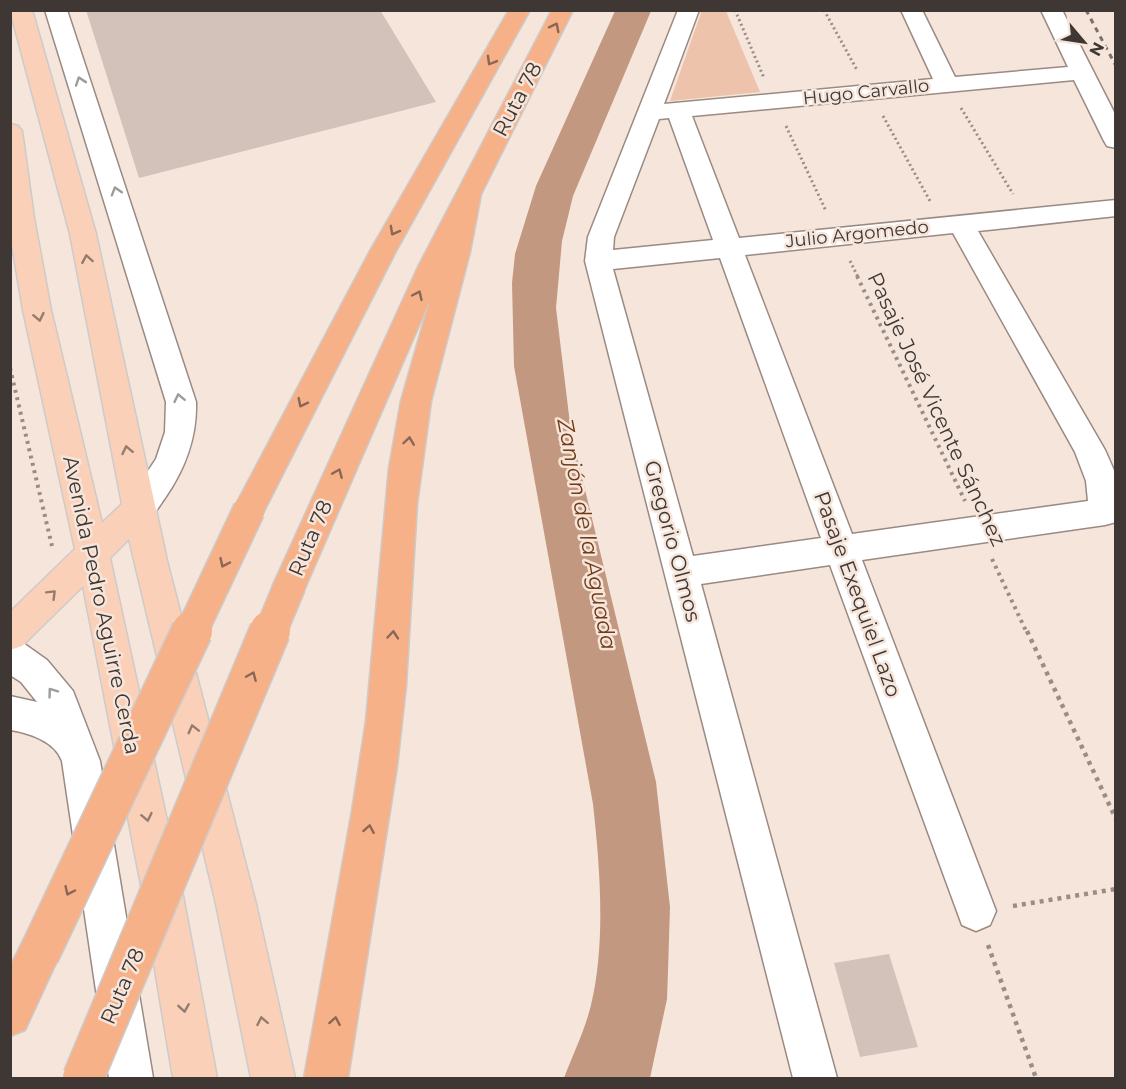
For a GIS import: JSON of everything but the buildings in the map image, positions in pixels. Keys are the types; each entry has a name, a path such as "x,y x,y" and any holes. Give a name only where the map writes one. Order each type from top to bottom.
{"highway":[{"name":"Ruta 78","path":"10,1015 249,510 383,251 520,10"},
{"name":"Ruta 78","path":"83,1078 290,585 390,354 469,191 563,10"},
{"path":"326,1078 375,793 394,629 397,547 410,434 421,379 458,252 469,191"}],"main road":[{"path":"21,10 83,234 151,565 236,904 273,1078"},
{"name":"Avenida Pedro Aguirre Cerda","path":"10,131 16,215 93,554 168,918 195,1078"},
{"path":"10,635 140,507"}],"street":[{"path":"56,10 181,402 182,417 176,448 166,471 140,507"},
{"name":"Gregorio Olmos","path":"689,10 664,111 601,237 598,261 815,1078"},
{"path":"911,10 947,84"},
{"path":"1051,10 1116,141"},
{"name":"Hugo Carvallo","path":"664,111 1082,72"},
{"name":"Pasaje Exequiel Lazo","path":"664,111 729,247 975,912"},
{"name":"Julio Argomedo","path":"598,261 1026,215 1116,208"},
{"path":"681,572 1105,512 1102,481 1090,450 960,223"},
{"path":"10,654 34,671 60,703 81,761 131,1078"},
{"path":"10,713 48,723 75,743"}],"path":[{"name":"Pasaje José Vicente Sánchez","path":"735,10 774,101 1116,819"},
{"path":"947,84 1026,215"},
{"path":"10,368 60,586"},
{"path":"1036,1078 975,912 1116,889"}],"shaded area":[{"path":"702,10 726,11 760,92 670,101"}],"water":[{"name":"Zanjón de la Aguada","path":"615,11 651,11 573,196 562,241 556,308 571,432 656,782 670,907 667,999 650,1078 564,1078 586,1024 596,981 600,931 598,854 593,804 514,366 512,283 515,254 536,186"}],"railway":[{"path":"1086,10 1116,66"}]}
